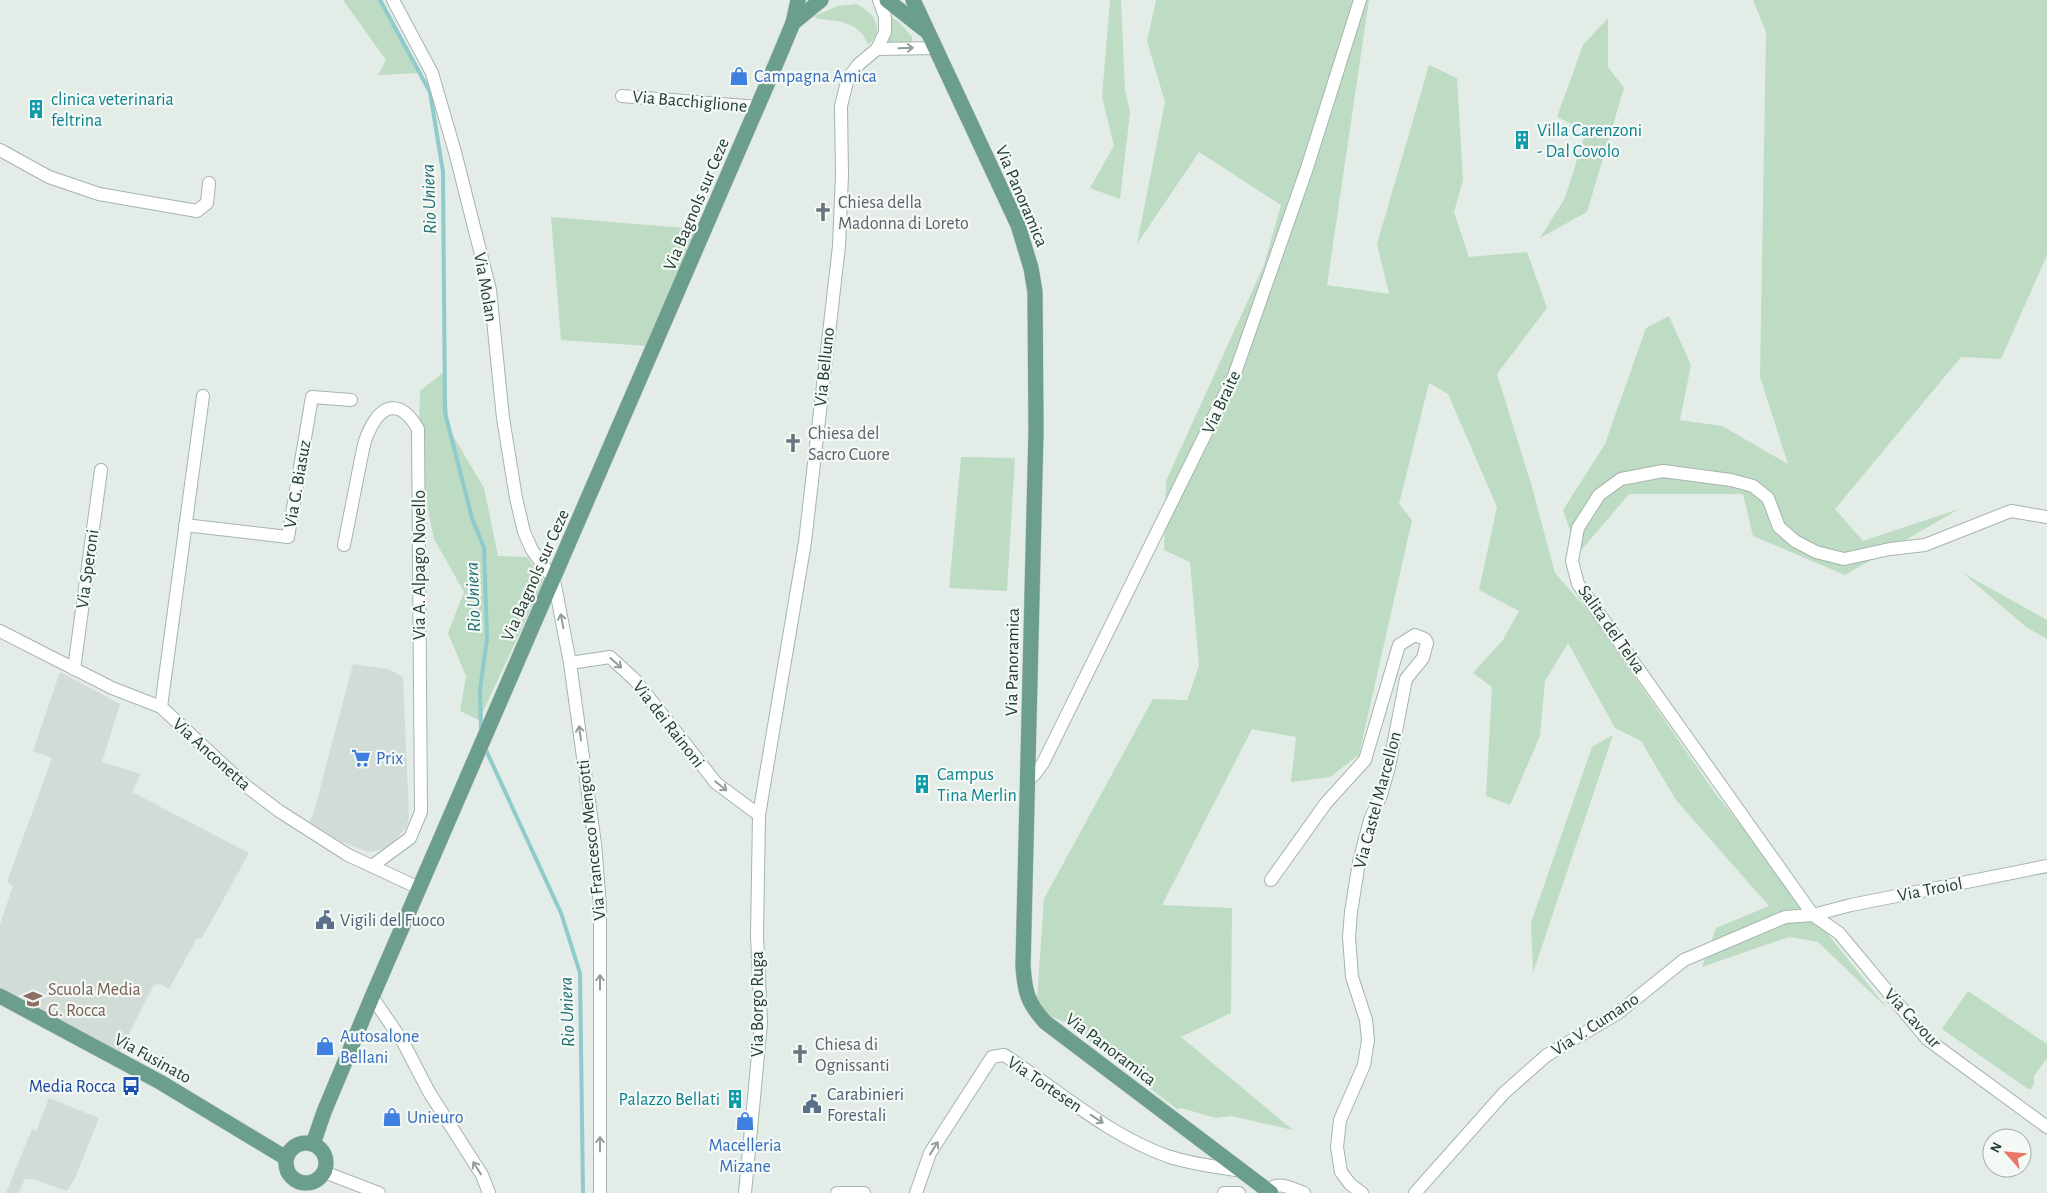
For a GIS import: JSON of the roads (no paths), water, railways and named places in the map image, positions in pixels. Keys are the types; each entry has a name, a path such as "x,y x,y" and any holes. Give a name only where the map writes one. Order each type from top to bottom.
{"main road":[{"name":"Via Bagnols sur Ceze","path":"313,1144 324,1112 372,997 473,761 554,580 794,22 798,0"},
{"name":"Via Bagnols sur Ceze","path":"794,22 821,0"},
{"name":"Via Panoramica","path":"887,0 933,41"},
{"name":"Via Panoramica","path":"913,0 1018,225 1031,268 1035,292 1035,440 1023,966 1024,988 1028,1002 1045,1022 1243,1171 1268,1192"},
{"name":"Via Fusinato","path":"0,996 160,1082 286,1158"},
{"path":"306,1143 313,1144 323,1152 326,1158 324,1172 321,1177 295,1188 286,1169 286,1158 294,1147 306,1143"}],"street":[{"name":"Via Molan","path":"393,0 432,73 454,152 490,290 503,418 516,498 524,532 532,550 554,580"},
{"path":"877,49 885,32 885,17 879,0"},
{"name":"Via Braite","path":"1028,779 1035,774 1043,763 1234,376 1307,168 1360,0"},
{"path":"877,49 933,41"},
{"name":"Via Belluno","path":"759,815 805,542 839,246 842,99 848,78 859,64 877,49"},
{"name":"Via Bacchiglione","path":"622,96 758,106"},
{"path":"0,150 49,177 100,194 197,210 207,203 209,183"},
{"path":"161,707 203,396"},
{"name":"Via G. Biasuz","path":"185,525 288,537 312,398 351,400"},
{"name":"Via A. Alpago Novello","path":"344,545 368,431 381,413 388,408 395,407 405,412 418,429 421,812 410,838 372,866"},
{"name":"Via Speroni","path":"74,669 101,470"},
{"name":"Salita del Telva","path":"1813,916 1578,584 1572,561 1578,528 1599,495 1621,479 1662,471 1731,480 1754,486 1768,498 1779,527 1795,541 1816,552 1844,559 1890,549 1925,545 2011,511 2047,517"},
{"name":"Via Francesco Mengotti","path":"554,580 570,663 595,844 600,906 600,1193"},
{"name":"Via Anconetta","path":"0,631 112,688 161,707 246,786 279,811 348,854 419,888"},
{"name":"Via Castel Marcellon","path":"1271,880 1326,803 1365,760 1399,646 1415,635 1425,639 1427,643 1423,658 1406,679 1382,795 1370,820 1359,862 1351,912 1349,937 1352,977 1366,1020 1368,1040 1364,1065 1340,1120 1337,1147 1341,1172 1350,1184 1362,1193"},
{"name":"Via dei Rainoni","path":"570,663 610,657 635,680 716,783 759,815"},
{"name":"Via Borgo Ruga","path":"745,1193 761,1023 758,936 759,815"},
{"name":"Via Troiol","path":"1813,916 1851,905 2047,866"},
{"name":"Via Cavour","path":"1813,916 1839,933 1928,1039 2047,1127"},
{"name":"Via V. Cumano","path":"1415,1193 1504,1093 1547,1055 1618,1013 1684,960 1785,917 1813,916"},
{"path":"372,997 403,1042 429,1092 482,1175 489,1193"},
{"name":"Via Tortesen","path":"916,1193 930,1153 988,1063 997,1055 1004,1055 1012,1060 1085,1111 1134,1142 1167,1156 1188,1162 1243,1171"},
{"path":"324,1172 379,1193"},
{"path":"1268,1192 1282,1184 1304,1193"},
{"path":"837,1193 864,1193"},
{"path":"1224,1193 1239,1193"}],"waterway":[{"name":"Rio Uniera","path":"380,0 430,92 443,172 445,413 472,518 484,548 487,639 480,689 481,732"},
{"name":"Rio Uniera","path":"485,748 561,913 580,973 583,1193"}],"place":[{"name":"Campagna Amica","path":"739,76"},
{"name":"clinica veterinaria feltrina","path":"36,109"},
{"name":"Villa Carenzoni - Dal Covolo","path":"1522,140"},
{"name":"Chiesa della Madonna di Loreto","path":"823,212"},
{"name":"Chiesa del Sacro Cuore","path":"793,443"},
{"name":"Prix","path":"361,758"},
{"name":"Campus Tina Merlin","path":"922,784"},
{"name":"Vigili del Fuoco","path":"325,920"},
{"name":"Scuola Media G. Rocca","path":"33,999"},
{"name":"Autosalone Bellani","path":"325,1046"},
{"name":"Chiesa di Ognissanti","path":"800,1054"},
{"name":"Media Rocca","path":"131,1086"},
{"name":"Palazzo Bellati","path":"735,1099"},
{"name":"Carabinieri Forestali","path":"812,1104"},
{"name":"Unieuro","path":"392,1117"},
{"name":"Macelleria Mizane","path":"745,1121"}]}
